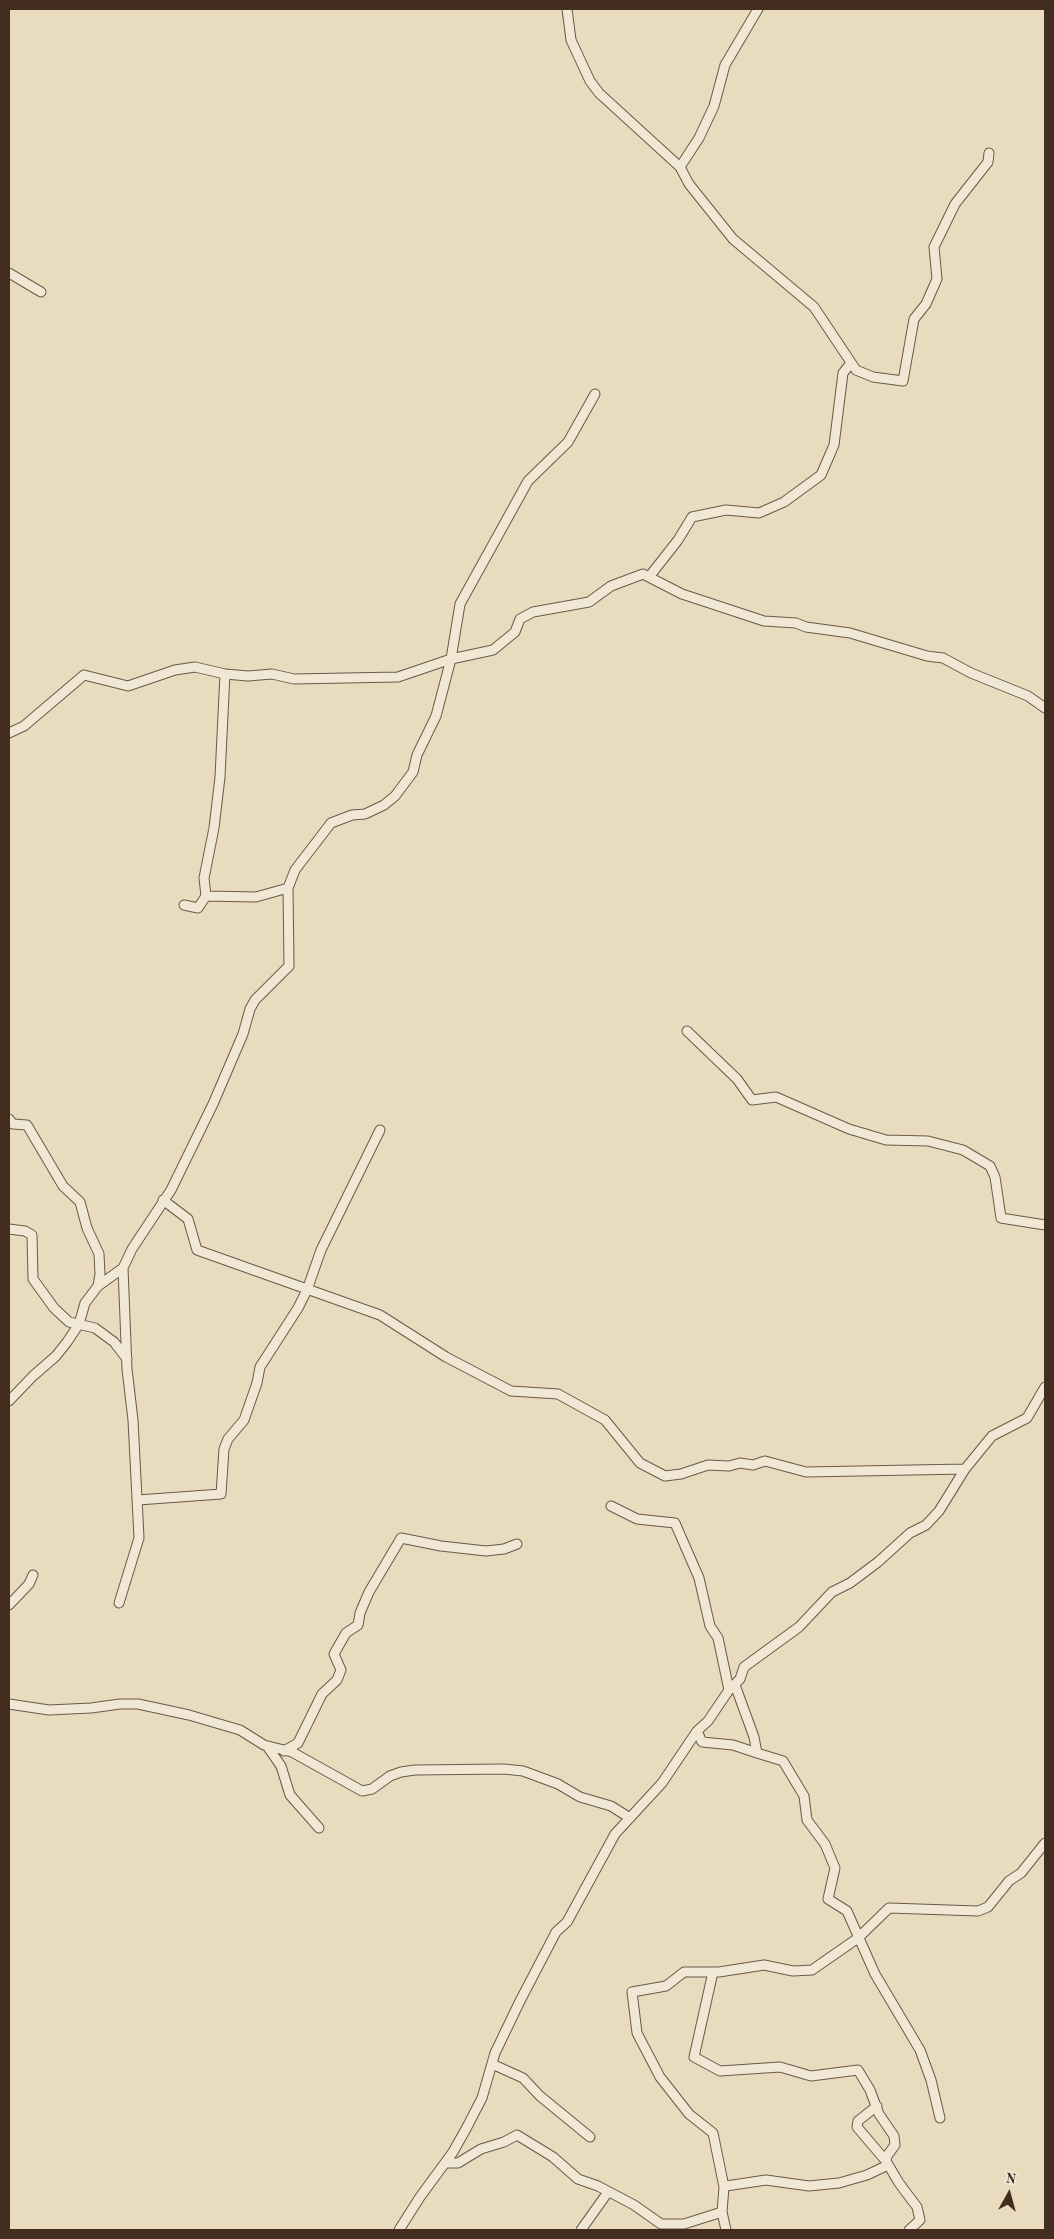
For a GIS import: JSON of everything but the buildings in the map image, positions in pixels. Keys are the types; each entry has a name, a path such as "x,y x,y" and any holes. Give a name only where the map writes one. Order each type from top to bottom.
{"street":[{"path":"567,9 571,40 590,82 607,102 680,168 688,184 733,239 814,307 856,370 873,376 903,381 914,319 926,304 936,279 934,247 955,204 988,162 989,153"},
{"path":"680,168 699,138 714,106 725,65 758,9"},
{"path":"9,273 41,292"},
{"path":"649,577 678,540 692,517 726,510 759,513 784,502 821,475 834,445 843,373 851,363"},
{"path":"9,1401 56,1356 79,1324 85,1303 98,1286 122,1268 171,1190 213,1104 243,1034 250,1009 256,1000 289,966 288,888 295,870 331,823 352,815 370,812 384,805 395,796 413,772 417,755 436,716 451,659 460,604 528,481 568,442 594,394"},
{"path":"9,733 24,726 84,675 128,686 175,670 195,667 225,674 248,676 272,674 294,679 398,677 451,659 493,650 515,632 520,619 533,612 589,602 611,586 643,574 682,594 764,621 796,623 806,627 850,633 921,654 943,658 971,673 1028,696 1045,708"},
{"path":"184,905 198,908 206,896 204,878 214,828 220,777 225,674"},
{"path":"206,896 256,897 288,888"},
{"path":"687,1031 736,1079 752,1100 776,1097 850,1129 886,1140 928,1141 963,1150 990,1166 995,1177 1001,1218 1045,1225"},
{"path":"9,1119 12,1124 27,1125 63,1186 80,1202 87,1228 100,1254 98,1286"},
{"path":"138,1500 221,1494 224,1449 228,1439 244,1420 257,1383 260,1367 298,1308 321,1250 380,1130"},
{"path":"163,1200 188,1219 197,1250 380,1315 446,1357 512,1391 558,1394 605,1420 640,1463 665,1476 681,1474 708,1465 729,1466 740,1463 753,1465 765,1461 806,1472 965,1469"},
{"path":"9,1229 25,1231 32,1235 33,1279 59,1313 69,1322 94,1328 114,1342 127,1359"},
{"path":"119,1603 139,1538 122,1268"},
{"path":"399,2230 420,2197 446,2163 478,2107 494,2053 556,1932 567,1922 615,1834 662,1783 697,1731 708,1721 744,1667 798,1627 832,1592 850,1583 910,1534 926,1525 938,1511 965,1469 992,1436 1027,1418 1045,1387"},
{"path":"611,1506 637,1519 676,1523 699,1578 710,1626 718,1638 732,1687 754,1737 758,1753"},
{"path":"284,1750 298,1743 322,1694 337,1680 341,1670 334,1654 346,1633 358,1625 360,1613 369,1592 401,1538 486,1552 504,1549 517,1544"},
{"path":"9,1605 29,1584 33,1575"},
{"path":"9,1704 49,1710 138,1704 223,1724 240,1730 266,1746 284,1750 304,1758 362,1791 372,1789 401,1772 415,1770 504,1768 523,1771 550,1780 580,1797 611,1806 630,1818"},
{"path":"697,1731 702,1742 733,1745 783,1761 804,1796 807,1820 825,1844 835,1868 828,1899 847,1911 875,1974 920,2050 931,2080 940,2118"},
{"path":"266,1746 281,1766 290,1795 319,1828"},
{"path":"726,2230 722,2212 724,2187 713,2133 689,2114 660,2077 637,2033 632,1992 666,1986 684,1972 713,1972 764,1965 793,1971 812,1970 858,1938 889,1908 978,1911 988,1907 1010,1881 1021,1873 1045,1843"},
{"path":"713,1972 694,2056 720,2071 780,2067 811,2076 858,2070 870,2090 877,2106 878,2114 894,2136 895,2146 887,2156 887,2163"},
{"path":"492,2064 523,2078 540,2096 590,2137"},
{"path":"877,2106 858,2121 857,2127 887,2163 917,2207 920,2220 909,2230"},
{"path":"446,2163 458,2163 480,2149 504,2142 517,2135 554,2157 578,2179 634,2206 661,2224 684,2224 722,2212"},
{"path":"724,2187 766,2180 809,2186 839,2183 867,2175 887,2163"},
{"path":"581,2230 608,2192"}]}
